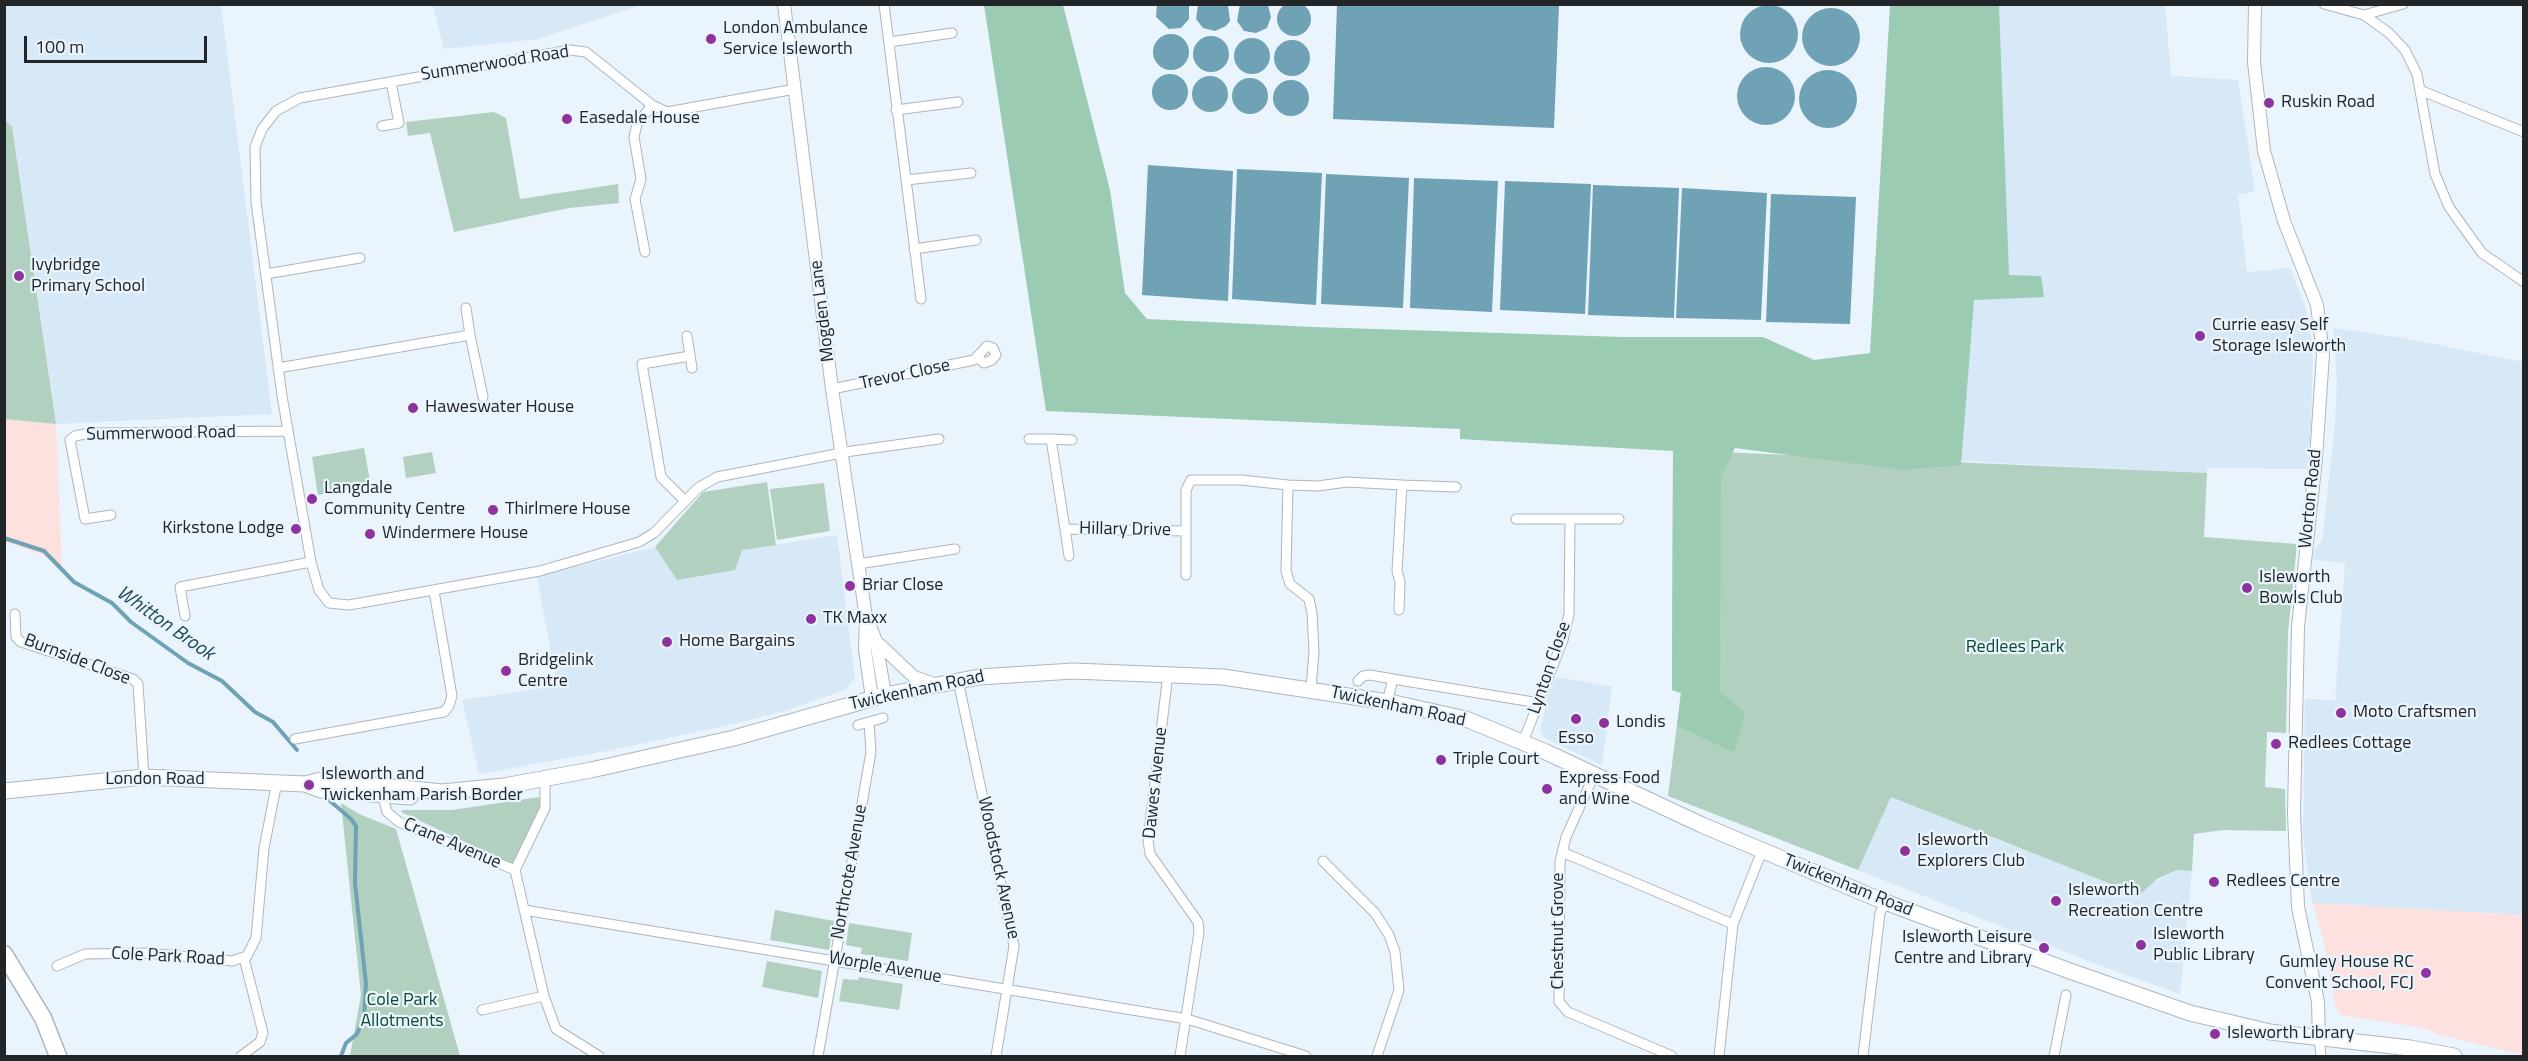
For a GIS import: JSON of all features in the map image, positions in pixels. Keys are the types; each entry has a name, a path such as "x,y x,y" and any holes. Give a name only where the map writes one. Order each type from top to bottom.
{"highway":[{"path":"4,954 43,1018 58,1056"}],"main road":[{"name":"Twickenham Road","path":"305,784 321,790 383,796 414,797 429,792 473,791 545,779 734,738 879,697 958,680 1073,671 1223,677 1388,702 1466,719 1523,742 1762,851 1885,902 2190,1013 2270,1032 2410,1047 2454,1056"},
{"name":"London Road","path":"4,791 144,777 305,784"},
{"name":"Twickenham Road","path":"305,784 321,780 416,788 429,792"}],"street":[{"name":"Mogden Lane","path":"783,4 832,389 866,617 865,650 879,697"},
{"path":"884,4 921,299"},
{"name":"Worton Road","path":"2254,4 2254,62 2264,151 2284,221 2317,305 2323,354 2316,458 2298,627 2294,813 2298,907 2318,1002 2319,1038"},
{"path":"2324,4 2364,15 2390,33 2405,50 2422,91 2435,174 2449,207 2482,253 2523,282"},
{"path":"2364,15 2403,4"},
{"path":"889,42 952,33"},
{"name":"Summerwood Road","path":"795,89 667,112 652,105 586,52 570,50 300,99 276,111 262,129 255,147 256,202 288,431 318,590 329,603 349,605 540,571 639,542 654,533 698,488 717,477 841,455 852,451 939,440"},
{"path":"382,126 399,123 391,82"},
{"path":"2422,91 2523,132"},
{"path":"896,110 958,102"},
{"path":"645,252 635,199 641,179 634,137 637,124 652,105"},
{"path":"906,180 971,173"},
{"path":"914,249 976,240"},
{"path":"266,274 360,258"},
{"path":"466,308 483,398"},
{"path":"278,368 470,335"},
{"path":"687,336 692,368"},
{"path":"685,501 661,477 642,364 690,356"},
{"name":"Trevor Close","path":"832,389 978,358"},
{"name":"Summerwood Road","path":"111,515 85,519 70,440 75,436 90,433 288,431"},
{"path":"1029,439 1072,440"},
{"name":"Hillary Drive","path":"1051,439 1069,556"},
{"name":"Hillary Drive","path":"1186,576 1186,490 1191,480 1241,480 1288,485"},
{"path":"1311,689 1314,651 1312,613 1309,599 1290,584 1286,571 1288,485 1318,486 1347,482 1456,488"},
{"path":"1399,610 1400,582 1397,571 1402,485"},
{"path":"1516,519 1619,519"},
{"name":"Lynton Close","path":"1523,742 1563,640 1569,614 1570,519"},
{"name":"Hillary Drive","path":"1065,530 1185,531"},
{"path":"858,564 954,549"},
{"path":"185,616 180,587 311,562"},
{"path":"295,739 444,712 452,696 434,591"},
{"name":"Burnside Close","path":"15,614 16,638 21,642 133,679 138,684 144,777"},
{"name":"Mogden Lane","path":"866,617 876,641 879,697"},
{"name":"Mogden Lane","path":"876,641 914,677 935,685"},
{"name":"Dawes Avenue","path":"1168,674 1148,840 1150,854 1198,922 1199,932 1180,1056"},
{"path":"1358,681 1363,676 1370,675 1539,703"},
{"path":"1388,702 1393,679"},
{"name":"Woodstock Avenue","path":"958,680 1014,946 996,1056"},
{"path":"858,726 884,718"},
{"name":"Northcote Avenue","path":"818,1056 871,752 869,722"},
{"name":"Chestnut Grove","path":"1594,775 1560,862 1559,1002 1568,1012 1672,1056"},
{"path":"515,870 543,815 547,801 545,779"},
{"name":"Cole Park Road","path":"57,966 85,954 148,953 232,961 244,958 252,949 256,938 264,848 277,782"},
{"name":"Crane Avenue","path":"383,796 387,812 399,822 515,870 544,996 556,1029 598,1056"},
{"path":"1719,1056 1733,924 1762,851"},
{"path":"1562,852 1733,924"},
{"path":"1323,861 1375,913 1389,935 1395,952 1400,990 1377,1056"},
{"path":"1863,1056 1880,913 1885,902"},
{"name":"Worple Avenue","path":"524,910 1187,1018 1306,1056"},
{"path":"240,1056 260,1042 263,1033 244,958"},
{"path":"2054,1056 2066,995"},
{"path":"482,1010 544,996"},
{"path":"2319,1038 2320,1056"}],"shaded area":[{"path":"433,4 641,5 538,39 444,49"},
{"path":"4,5 221,5 272,414 56,424 12,128 5,120"},
{"path":"1987,5 2165,5 2171,76 2238,80 2255,191 2238,195 2247,272 2290,268 2305,305 2313,347 2311,428 2307,469 2207,468 2207,473 1959,461"},
{"name":"Ivybridge Primary School","path":"4,120 12,127 56,424 62,568 46,556 5,542"},
{"path":"2333,328 2404,338 2523,362 2523,915 2312,903 2303,837 2305,699 2335,700 2345,563 2313,560 2314,549 2322,541 2335,423 2337,381"},
{"path":"837,535 855,678 847,689 788,710 734,724 612,750 479,774 462,700 557,686 537,576 655,547 677,580 742,550"},
{"path":"1556,677 1612,686 1602,765 1544,738 1540,730 1547,698"},
{"path":"1891,797 2013,846 2150,884 2177,870 2192,871 2180,994 2101,966 1858,870"},
{"name":"Gumley House RC Convent School, FCJ","path":"2312,903 2523,915 2523,1055 2439,1035 2424,1028 2341,1015 2336,1008 2323,938"}],"green space":[{"path":"984,5 1063,5 1110,190 1125,293 1147,319 1623,337 1763,337 1814,360 1870,353 1890,5 1999,5 2009,275 2041,276 2044,297 1974,300 1961,465 1904,470 1735,448 1721,477 1720,692 1745,713 1734,752 1677,726 1681,693 1672,690 1673,451 1460,439 1460,429 1046,411"},
{"path":"494,112 506,118 520,199 618,184 619,203 569,208 454,232 430,133 408,136 406,122"},
{"path":"5,120 12,127 56,424 5,419"},
{"path":"364,448 371,486 318,495 312,457"},
{"name":"Redlees Park","path":"1673,450 2207,473 2204,537 2297,544 2288,632 2286,733 2267,732 2265,787 2285,789 2286,831 2223,830 2194,834 2192,871 2177,870 2157,879 2139,895 1891,797 1858,870 1668,796 1681,693 1672,690"},
{"path":"432,452 436,473 406,478 403,457"},
{"path":"767,482 776,545 742,550 735,570 677,580 655,547 703,492"},
{"path":"824,483 830,531 777,540 770,489"},
{"path":"539,797 542,810 512,864 401,812 402,810 452,810"},
{"name":"Cole Park Allotments","path":"341,803 359,814 396,829 460,1056 350,1056 361,995"},
{"path":"775,910 834,921 829,950 770,940"},
{"path":"849,923 912,933 908,961 861,954 862,948 846,945"},
{"path":"767,961 822,971 818,998 762,987"},
{"path":"859,977 903,984 899,1010 839,1001 843,979 858,980"}],"water":[{"path":"1294,2 1306,7 1311,19 1306,31 1294,36 1282,31 1277,19 1282,7"},
{"path":"1157,4 1189,5 1189,19 1181,28 1169,29 1156,17"},
{"path":"1240,4 1268,5 1271,17 1267,28 1256,33 1244,31 1237,21"},
{"path":"1198,5 1228,5 1230,21 1226,26 1215,31 1203,28 1196,19"},
{"path":"1337,5 1559,5 1554,128 1333,119"},
{"path":"1763,5 1775,5 1790,13 1798,28 1798,40 1790,55 1775,63 1763,63 1748,55 1740,40 1740,28 1748,13"},
{"path":"1825,8 1837,8 1852,16 1860,31 1860,43 1852,58 1837,66 1825,66 1810,58 1802,43 1802,31 1810,16"},
{"path":"1171,34 1184,39 1189,52 1184,65 1171,70 1158,65 1153,52 1158,39"},
{"path":"1211,36 1224,41 1229,54 1224,67 1211,72 1198,67 1193,54 1198,41"},
{"path":"1252,38 1265,43 1270,56 1265,69 1252,74 1239,69 1234,56 1239,43"},
{"path":"1292,40 1305,45 1310,58 1305,71 1292,76 1279,71 1274,58 1279,45"},
{"path":"1760,67 1772,67 1787,75 1795,90 1795,102 1787,117 1772,125 1760,125 1745,117 1737,102 1737,90 1745,75"},
{"path":"1822,70 1834,70 1849,78 1857,93 1857,105 1849,120 1834,128 1822,128 1807,120 1799,105 1799,93 1807,78"},
{"path":"1170,74 1183,79 1188,92 1183,105 1170,110 1157,105 1152,92 1157,79"},
{"path":"1210,76 1223,81 1228,94 1223,107 1210,112 1197,107 1192,94 1197,81"},
{"path":"1250,78 1263,83 1268,96 1263,109 1250,114 1237,109 1232,96 1237,83"},
{"path":"1291,80 1304,85 1309,98 1304,111 1291,116 1278,111 1273,98 1278,85"},
{"path":"1148,165 1233,171 1228,301 1142,295"},
{"path":"1237,169 1322,173 1316,305 1232,299"},
{"path":"1326,174 1409,178 1403,308 1321,304"},
{"path":"1414,178 1498,181 1492,312 1410,308"},
{"path":"1505,181 1591,184 1585,314 1500,310"},
{"path":"1593,185 1679,188 1674,318 1588,315"},
{"path":"1682,188 1767,193 1761,320 1676,318"},
{"path":"1771,194 1856,197 1850,324 1766,322"}],"waterway":[{"name":"Whitton Brook","path":"4,538 44,551 74,582 112,603 131,622 188,663 222,681 255,712 273,722 297,750"},
{"path":"329,800 356,826 355,883 366,984 364,1017 357,1034 346,1043 341,1056"}],"place":[{"name":"London Ambulance Service Isleworth","path":"711,39"},
{"name":"Ruskin Road","path":"2269,103"},
{"name":"Easedale House","path":"567,119"},
{"name":"Ivybridge Primary School","path":"19,276"},
{"name":"Currie easy Self Storage Isleworth","path":"2200,336"},
{"name":"Haweswater House","path":"413,408"},
{"name":"Langdale Community Centre","path":"312,499"},
{"name":"Thirlmere House","path":"493,510"},
{"name":"Kirkstone Lodge","path":"296,529"},
{"name":"Windermere House","path":"370,534"},
{"name":"Briar Close","path":"850,586"},
{"name":"Isleworth Bowls Club","path":"2247,588"},
{"name":"TK Maxx","path":"811,619"},
{"name":"Home Bargains","path":"667,642"},
{"name":"Bridgelink Centre","path":"506,671"},
{"name":"Moto Craftsmen","path":"2341,713"},
{"name":"Esso","path":"1576,719"},
{"name":"Londis","path":"1604,723"},
{"name":"Redlees Cottage","path":"2276,744"},
{"name":"Triple Court","path":"1441,760"},
{"name":"Isleworth and Twickenham Parish Border","path":"309,785"},
{"name":"Express Food and Wine","path":"1547,789"},
{"name":"Isleworth Explorers Club","path":"1905,851"},
{"name":"Redlees Centre","path":"2214,882"},
{"name":"Isleworth Recreation Centre","path":"2056,901"},
{"name":"Isleworth Public Library","path":"2141,945"},
{"name":"Isleworth Leisure Centre and Library","path":"2044,948"},
{"name":"Gumley House RC Convent School, FCJ","path":"2426,973"},
{"name":"Isleworth Library","path":"2215,1034"}]}
